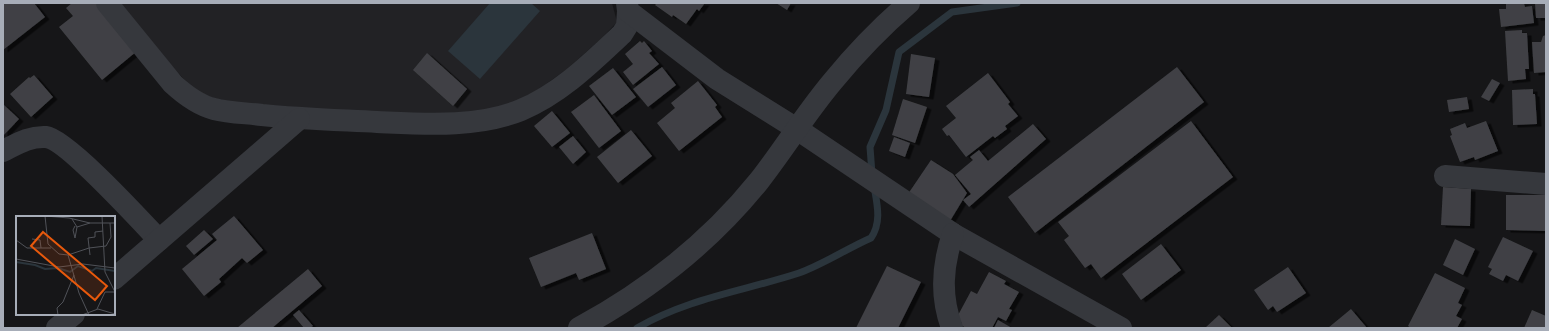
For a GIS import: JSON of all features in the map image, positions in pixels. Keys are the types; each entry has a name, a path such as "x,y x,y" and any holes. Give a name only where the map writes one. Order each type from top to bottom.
{"street":[{"path":"107,3 173,84 186,96 214,109 299,119 402,123 462,122 499,118 522,110 577,75 622,34 627,26 627,7"},
{"path":"579,328 637,293 677,263 705,238 758,181 832,82 857,53 888,20 909,3"},
{"path":"627,7 717,79 797,129 953,234 1121,328"},
{"path":"115,278 299,119"},
{"path":"3,151 29,138 48,137 73,154 111,190 159,240"},
{"path":"1445,176 1546,184"},
{"path":"952,328 943,289 946,255 953,234"},
{"path":"57,328 73,315"}],"shaded area":[{"path":"120,3 612,3 617,22 602,38 567,69 539,89 512,104 484,112 430,115 336,111 232,102 213,98 193,89 171,65"},
{"path":"490,3 531,3 540,11 480,79 448,51"}],"building":[{"path":"3,3 34,3 45,17 3,50"},
{"path":"72,3 98,3 137,51 102,80 59,27 73,16 66,8"},
{"path":"657,3 705,3 699,11 697,9 686,24 673,15 672,17 655,5"},
{"path":"776,3 791,3 787,10"},
{"path":"1524,3 1525,7 1532,6 1534,23 1501,27 1499,9 1506,9 1506,4"},
{"path":"1535,3 1546,3 1546,18 1536,18"},
{"path":"1522,30 1522,33 1527,33 1529,69 1525,69 1526,79 1508,81 1505,31"},
{"path":"1546,35 1546,72 1534,73 1532,42 1541,42 1543,36"},
{"path":"640,41 642,43 644,41 652,51 649,53 659,64 633,85 623,72 633,64 625,54"},
{"path":"427,53 467,89 453,106 413,70"},
{"path":"911,54 935,58 929,97 906,94"},
{"path":"662,67 676,85 648,107 633,89"},
{"path":"1177,67 1204,102 1035,233 1008,197"},
{"path":"613,68 636,97 612,115 589,86"},
{"path":"988,73 1010,102 1008,104 1018,116 1005,126 1007,129 995,138 993,136 966,157 949,135 947,136 942,129 956,118 946,106"},
{"path":"34,75 53,97 31,117 10,94 29,77 30,78"},
{"path":"1492,79 1500,83 1489,101 1481,97"},
{"path":"698,81 717,105 715,107 722,117 679,151 657,123 675,108 671,103"},
{"path":"1533,89 1533,94 1535,94 1537,124 1513,125 1512,90"},
{"path":"594,95 621,131 599,148 571,112"},
{"path":"1467,97 1469,109 1449,112 1447,100"},
{"path":"903,99 927,107 915,143 892,135"},
{"path":"3,104 19,119 3,136"},
{"path":"552,111 570,133 552,147 534,126"},
{"path":"1191,121 1233,177 1101,278 1091,264 1085,268 1064,240 1069,236 1058,222"},
{"path":"1486,121 1498,151 1475,160 1474,157 1460,162 1450,136 1452,135 1450,129 1465,123 1467,128"},
{"path":"1033,124 1046,139 969,207 963,200 971,194 955,175 973,160 970,157 979,150 988,161"},
{"path":"631,130 652,156 618,183 597,157"},
{"path":"573,136 586,152 573,164 559,147"},
{"path":"894,137 910,143 905,157 889,151"},
{"path":"931,160 953,174 967,193 950,221 908,194"},
{"path":"1443,187 1471,189 1470,226 1441,225"},
{"path":"1506,195 1546,195 1546,231 1506,230"},
{"path":"234,216 263,250 247,263 242,258 219,279 221,282 204,296 182,269 217,240 212,234"},
{"path":"204,230 213,239 194,255 186,246"},
{"path":"592,233 606,269 579,280 576,273 541,287 529,258"},
{"path":"1503,237 1533,251 1518,281 1506,275 1503,281 1489,274 1492,269 1488,267"},
{"path":"1455,239 1475,249 1463,275 1443,265"},
{"path":"1161,244 1181,270 1141,300 1122,274"},
{"path":"887,266 921,282 898,328 856,328"},
{"path":"1288,267 1306,293 1277,312 1273,306 1268,310 1254,290"},
{"path":"308,269 322,286 272,328 237,328"},
{"path":"989,272 1006,281 1004,284 1019,292 1009,309 1012,310 1006,321 998,317 992,328 966,328 956,319 971,291 977,294"},
{"path":"1435,273 1465,288 1458,303 1462,305 1456,316 1462,319 1457,328 1411,328 1408,326"},
{"path":"1351,309 1367,328 1328,328"},
{"path":"299,310 313,326 310,328 304,328 293,315"},
{"path":"1532,310 1546,316 1545,328 1524,328"},
{"path":"1219,315 1232,328 1205,328"},
{"path":"998,320 1012,328 994,328"}],"waterway":[{"path":"872,174 870,147 886,110 899,52 952,12 1017,3"},
{"path":"637,328 676,309 696,302 799,273 817,266 871,238 877,226 878,219 874,186"}]}
